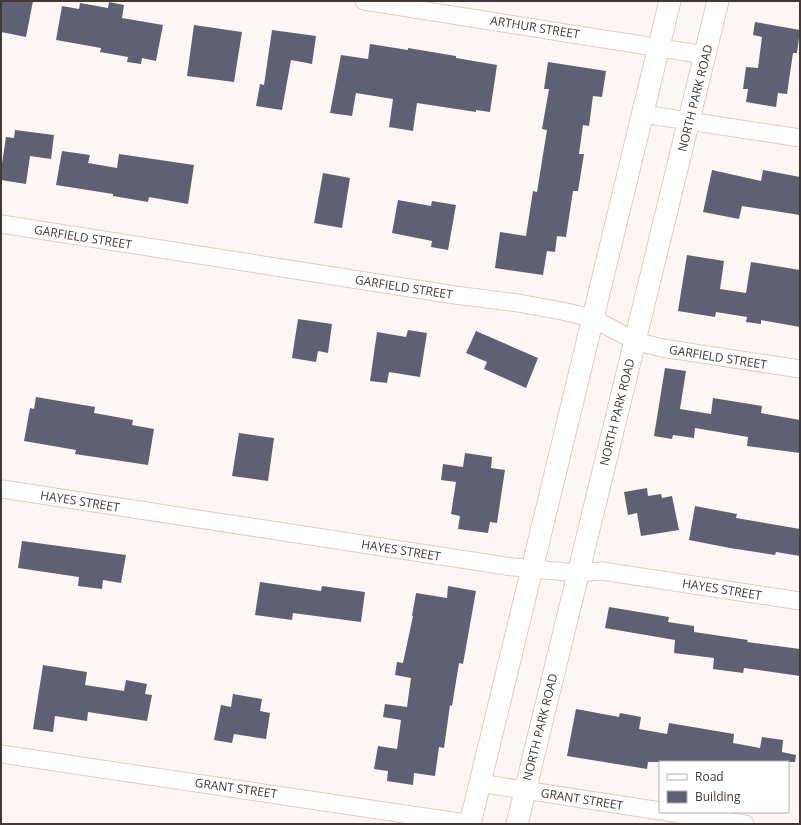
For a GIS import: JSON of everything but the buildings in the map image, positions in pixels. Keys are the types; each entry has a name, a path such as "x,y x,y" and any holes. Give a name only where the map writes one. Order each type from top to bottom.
{"street":[{"name":"ARTHUR STREET","path":"364,1 659,46 705,55"},
{"path":"471,824 479,783 670,1"},
{"name":"NORTH PARK ROAD","path":"517,824 718,1"},
{"path":"642,114 800,138"},
{"name":"GARFIELD STREET","path":"1,224 454,295 518,303 592,318 635,341 662,348 800,369"},
{"name":"HAYES STREET","path":"2,489 506,566 578,573 602,571 800,601"},
{"name":"GRANT STREET","path":"1,754 471,824"},
{"name":"GRANT STREET","path":"479,783 659,811"},
{"path":"674,813 745,824"}]}
